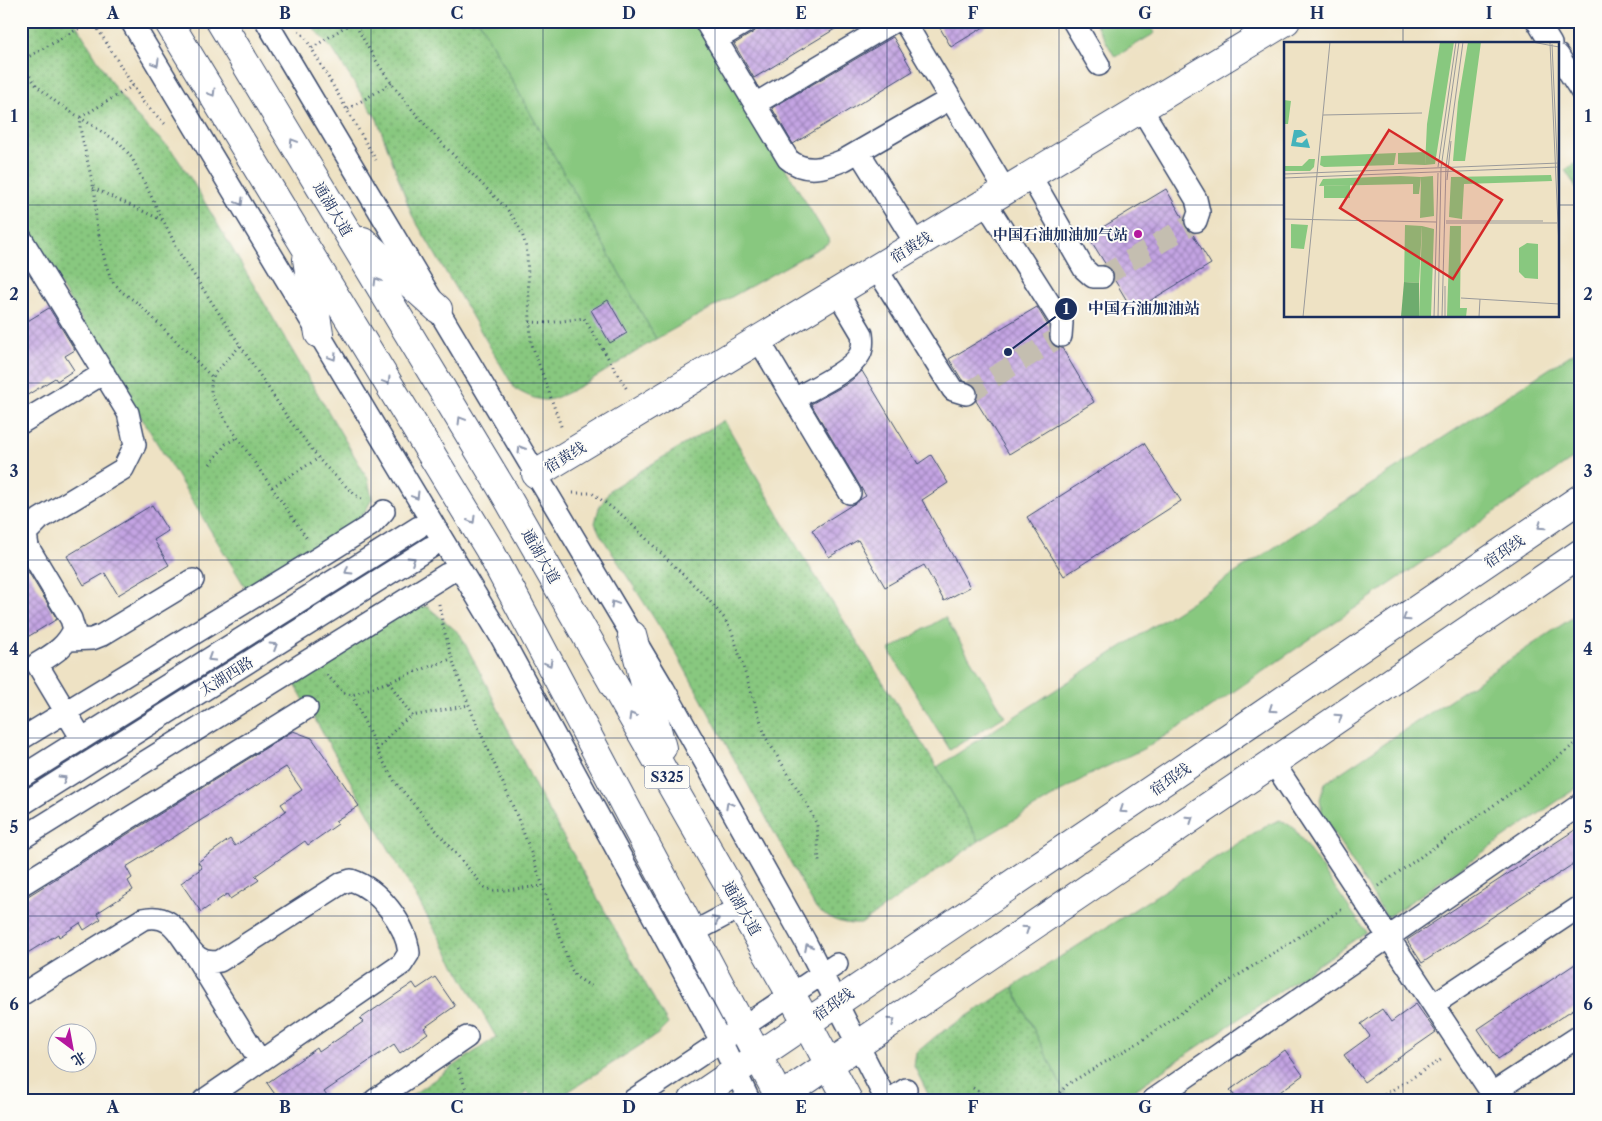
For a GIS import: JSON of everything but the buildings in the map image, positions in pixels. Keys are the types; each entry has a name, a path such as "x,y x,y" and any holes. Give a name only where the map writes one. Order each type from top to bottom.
{"main road":[{"path":"168,21 488,549 692,933 731,1034 746,1063 779,1099 829,1063 1581,553"},
{"name":"通湖大道","path":"220,21 504,492 741,907 848,1100"},
{"name":"宿黄线","path":"536,474 1286,21"},
{"path":"340,219 438,309"},
{"path":"304,245 319,334"},
{"name":"宿邳线","path":"692,1100 835,1002 1193,764 1581,498"},
{"path":"632,635 671,784"}],"street":[{"path":"131,21 501,636 731,1034"},
{"path":"266,21 664,688 829,969 835,1002 857,1044 894,1096"},
{"path":"705,21 788,159 796,166 812,169 827,167 860,152 950,99"},
{"path":"716,40 748,21"},
{"path":"755,104 895,21"},
{"path":"904,21 950,99 995,196 1062,323 1061,336"},
{"path":"1073,21 1099,65"},
{"path":"1537,21 1550,42"},
{"path":"1560,58 1581,91"},
{"path":"1141,108 1196,199 1199,212 1196,221"},
{"path":"860,152 916,244"},
{"path":"1030,176 1084,269 1092,277 1102,277"},
{"path":"21,238 128,413 135,445 123,469 40,519 26,533 28,547 71,619 74,629 70,640 60,650 37,664 82,739"},
{"path":"876,268 953,390 966,394"},
{"path":"794,399 845,369 860,355 863,342 862,334 836,292"},
{"path":"758,339 850,493"},
{"path":"21,423 104,373"},
{"path":"21,739 371,525 384,511"},
{"name":"太湖西路","path":"29,772 419,526"},
{"name":"太湖西路","path":"21,805 432,547"},
{"path":"21,838 442,578"},
{"path":"70,640 92,639 102,635 194,580"},
{"path":"21,885 307,708"},
{"path":"21,744 29,772"},
{"path":"1273,762 1494,1097 1581,1035"},
{"path":"1153,1100 1581,804"},
{"path":"195,956 209,964 220,961 351,880 361,883 376,895 392,915 408,944 409,953 402,964 208,1099"},
{"path":"1434,1004 1581,906"},
{"path":"692,933 741,907"},
{"path":"21,995 143,919 153,916 170,922 179,931 260,1061"},
{"path":"633,1100 829,969"},
{"path":"375,1100 467,1037"},
{"path":"746,1063 749,1100"}],"path":[{"path":"92,21 21,63 36,86 58,103 120,143 132,158 180,254 288,418 319,458 354,495 384,511"},
{"path":"312,48 354,21 392,83 418,118 507,209 516,222 526,247 531,342 559,421 573,452"},
{"path":"348,110 392,83"},
{"path":"81,117 133,86"},
{"path":"81,117 82,140 93,188 96,223 106,265 112,281 139,304 213,378"},
{"path":"93,188 163,220"},
{"path":"530,322 548,323 584,318 640,411"},
{"path":"240,346 220,365 213,378 211,394 320,557"},
{"path":"210,464 226,444 238,437"},
{"path":"272,487 319,458"},
{"path":"565,494 592,494 623,516 724,618 737,647 766,738 808,806 817,825 819,862"},
{"path":"442,578 443,630 451,658 469,705 517,815 571,969 576,977 594,988"},
{"path":"312,658 344,693 352,696 451,658"},
{"path":"389,682 412,716"},
{"path":"352,696 377,750 402,791 485,888 494,891 543,886"},
{"path":"377,750 400,723 412,716 469,705"},
{"path":"1053,1100 1056,1094 1068,1084 1146,1038 1195,1003 1362,897 1521,786 1581,739"},
{"path":"1376,1100 1462,1046"},
{"path":"448,1050 465,1082 466,1089 458,1100"},
{"path":"973,1088 993,1100"},
{"path":"1564,1100 1581,1088"}],"green space":[{"path":"21,21 74,21 114,87 136,116 173,152 191,179 368,479 372,499 361,519 247,590 21,221"},
{"path":"307,21 479,21 656,339 586,383 558,397 548,400 539,399 515,389 412,215 377,119 333,50"},
{"path":"479,21 696,21 830,242 656,339"},
{"path":"1094,21 1148,21 1155,33 1115,57"},
{"path":"1581,160 1581,195 1565,170"},
{"path":"1581,348 1581,453 1198,716 1143,749 1089,775 979,841 937,767"},
{"path":"724,420 802,555 937,767 979,841 861,924 848,924 837,921 816,909 675,651 600,534 595,523 599,508 611,489"},
{"path":"406,604 428,607 460,634 536,788 668,1024 658,1034 555,1100 533,1100 528,1092 516,1100 405,1100 496,1037 288,672"},
{"path":"1581,612 1581,785 1387,918 1322,814 1320,799 1325,783"},
{"path":"945,617 1005,716 950,750 889,650"},
{"path":"1280,820 1293,827 1366,932 1120,1100 1068,1100 1013,987 1265,826"},
{"path":"1013,987 1068,1100 931,1100 914,1066 916,1053 936,1036"}],"tunnel":[{"path":"1102,277 1196,221"},
{"path":"966,394 1061,336"}],"place":[{"name":"中国石油加油加气站","path":"1138,234"},
{"name":"中国石油加油站","path":"1008,352"}]}
